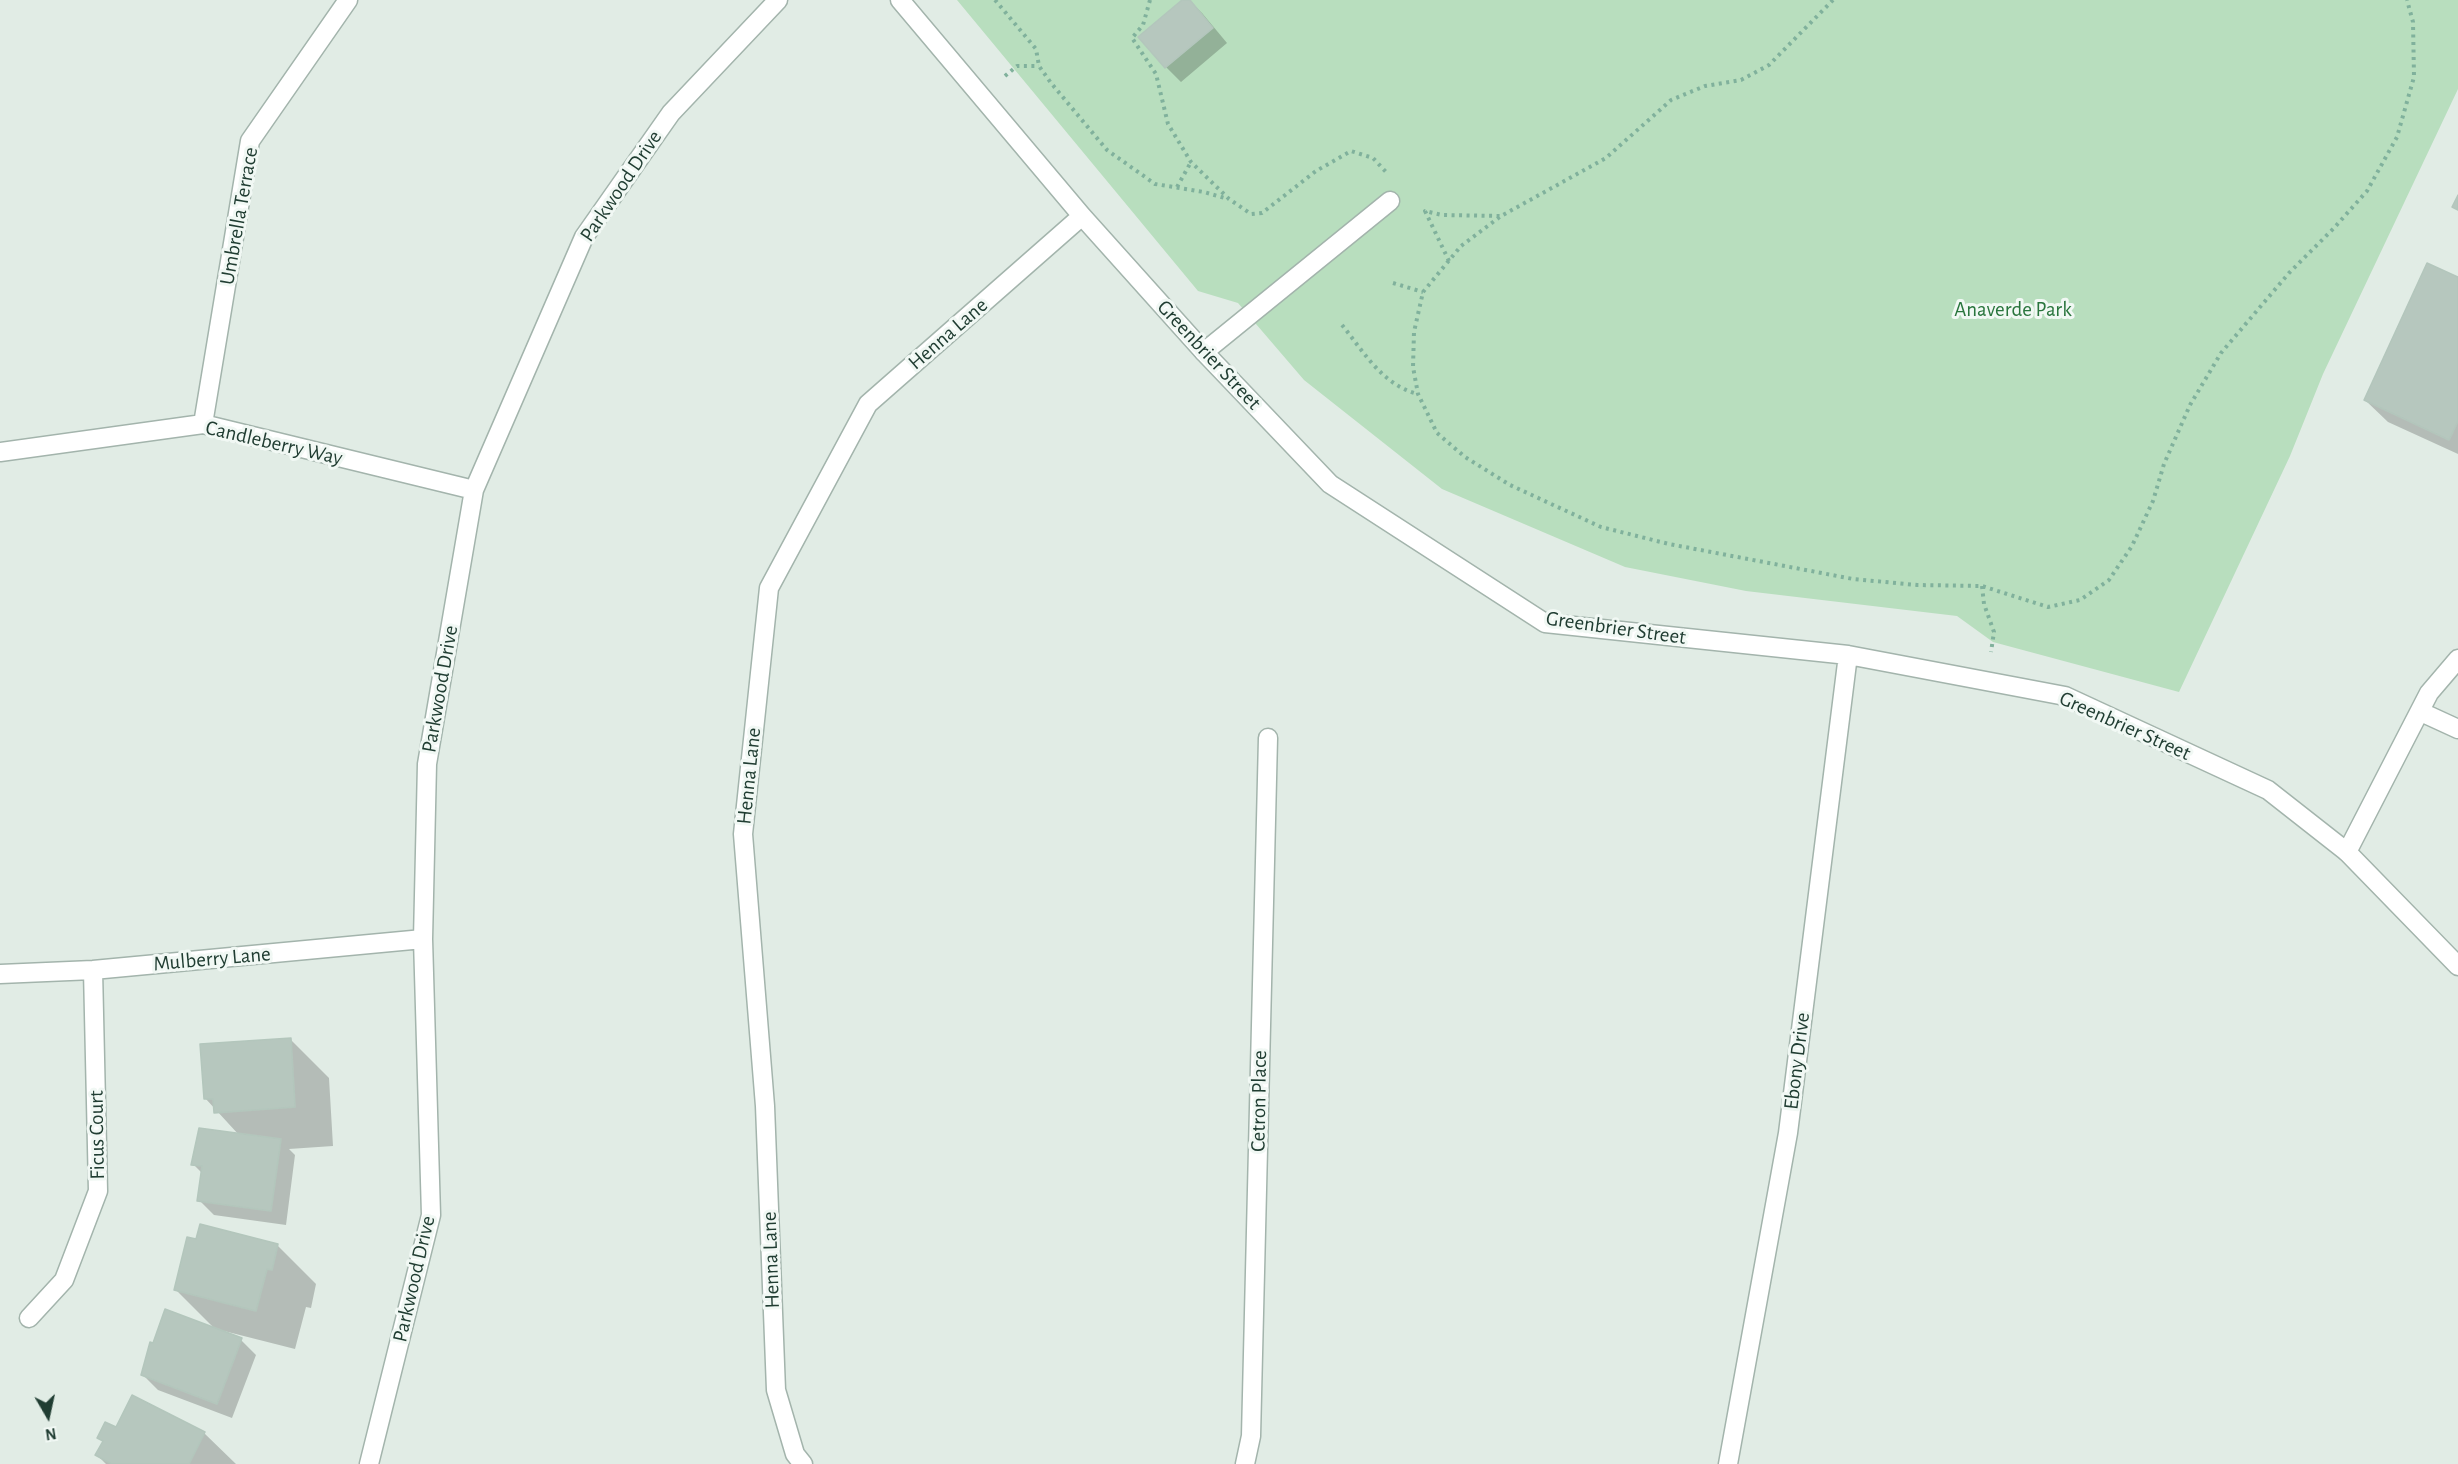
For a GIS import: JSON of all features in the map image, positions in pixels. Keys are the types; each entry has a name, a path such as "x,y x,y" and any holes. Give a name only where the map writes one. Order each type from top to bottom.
{"street":[{"name":"Umbrella Terrace","path":"203,424 250,141 348,0"},
{"name":"Parkwood Drive","path":"369,1464 431,1215 423,939 427,764 474,490 584,237 671,113 778,0"},
{"name":"Greenbrier Street","path":"900,0 1082,216 1204,352 1330,484 1545,624 1848,655 2065,696 2268,790 2347,852 2458,966"},
{"path":"1204,352 1390,201"},
{"name":"Henna Lane","path":"799,1459 776,1390 765,1106 743,834 769,588 868,404 1082,216"},
{"name":"Candleberry Way","path":"0,452 203,424 474,490"},
{"name":"Ebony Drive","path":"1728,1464 1788,1133 1848,655"},
{"path":"2347,852 2429,693 2458,659"},
{"path":"2421,712 2458,729"},
{"name":"Cetron Place","path":"1245,1464 1251,1436 1269,738"},
{"name":"Mulberry Lane","path":"0,974 93,970 423,939"},
{"name":"Ficus Court","path":"29,1317 64,1280 98,1191 93,970"}],"path":[{"path":"995,0 1036,49 1039,66 1107,150 1155,184 1229,199"},
{"path":"1150,0 1143,25 1132,38 1156,74 1168,124 1191,162 1229,199 1251,214 1262,213 1317,171 1351,151 1373,158 1389,175"},
{"path":"1833,0 1769,65 1741,80 1705,86 1671,100 1606,158 1501,216 1461,246 1424,292 1414,332 1413,367 1418,394 1437,433 1465,457 1510,485 1601,526 1669,544 1853,579 1917,585 1982,586 2048,608 2080,600 2109,580 2132,546 2153,501 2164,464 2190,405 2221,353 2289,273 2367,191 2397,137 2414,77 2413,22 2407,0"},
{"path":"981,96 1017,66 1039,66"},
{"path":"1177,187 1191,162"},
{"path":"1418,205 1425,211 1449,261"},
{"path":"1425,211 1442,215 1501,216"},
{"path":"1393,283 1424,292"},
{"path":"1342,326 1387,380 1402,390 1418,394"},
{"path":"1982,586 1984,604 1994,632 1986,681"}],"green space":[{"name":"Anaverde Park","path":"957,0 2458,0 2458,89 2323,374 2290,456 2179,692 1993,642 1957,616 1746,591 1625,567 1442,489 1304,380 1238,303 1198,291"}],"building":[{"path":"1182,0 1190,0 1213,28 1165,68 1138,37"},
{"path":"2458,195 2458,210 2452,207"},
{"path":"2427,263 2458,277 2458,421 2449,440 2364,400"},
{"path":"291,1038 295,1107 214,1113 213,1099 204,1099 200,1044"},
{"path":"199,1128 281,1139 271,1211 197,1201 202,1166 191,1165"},
{"path":"200,1224 278,1244 272,1270 267,1269 256,1311 174,1290 187,1237 196,1239"},
{"path":"165,1309 242,1338 217,1404 141,1375 150,1342 153,1343"},
{"path":"132,1395 205,1432 189,1464 112,1464 95,1455 103,1441 97,1438 105,1422 116,1427"}]}
